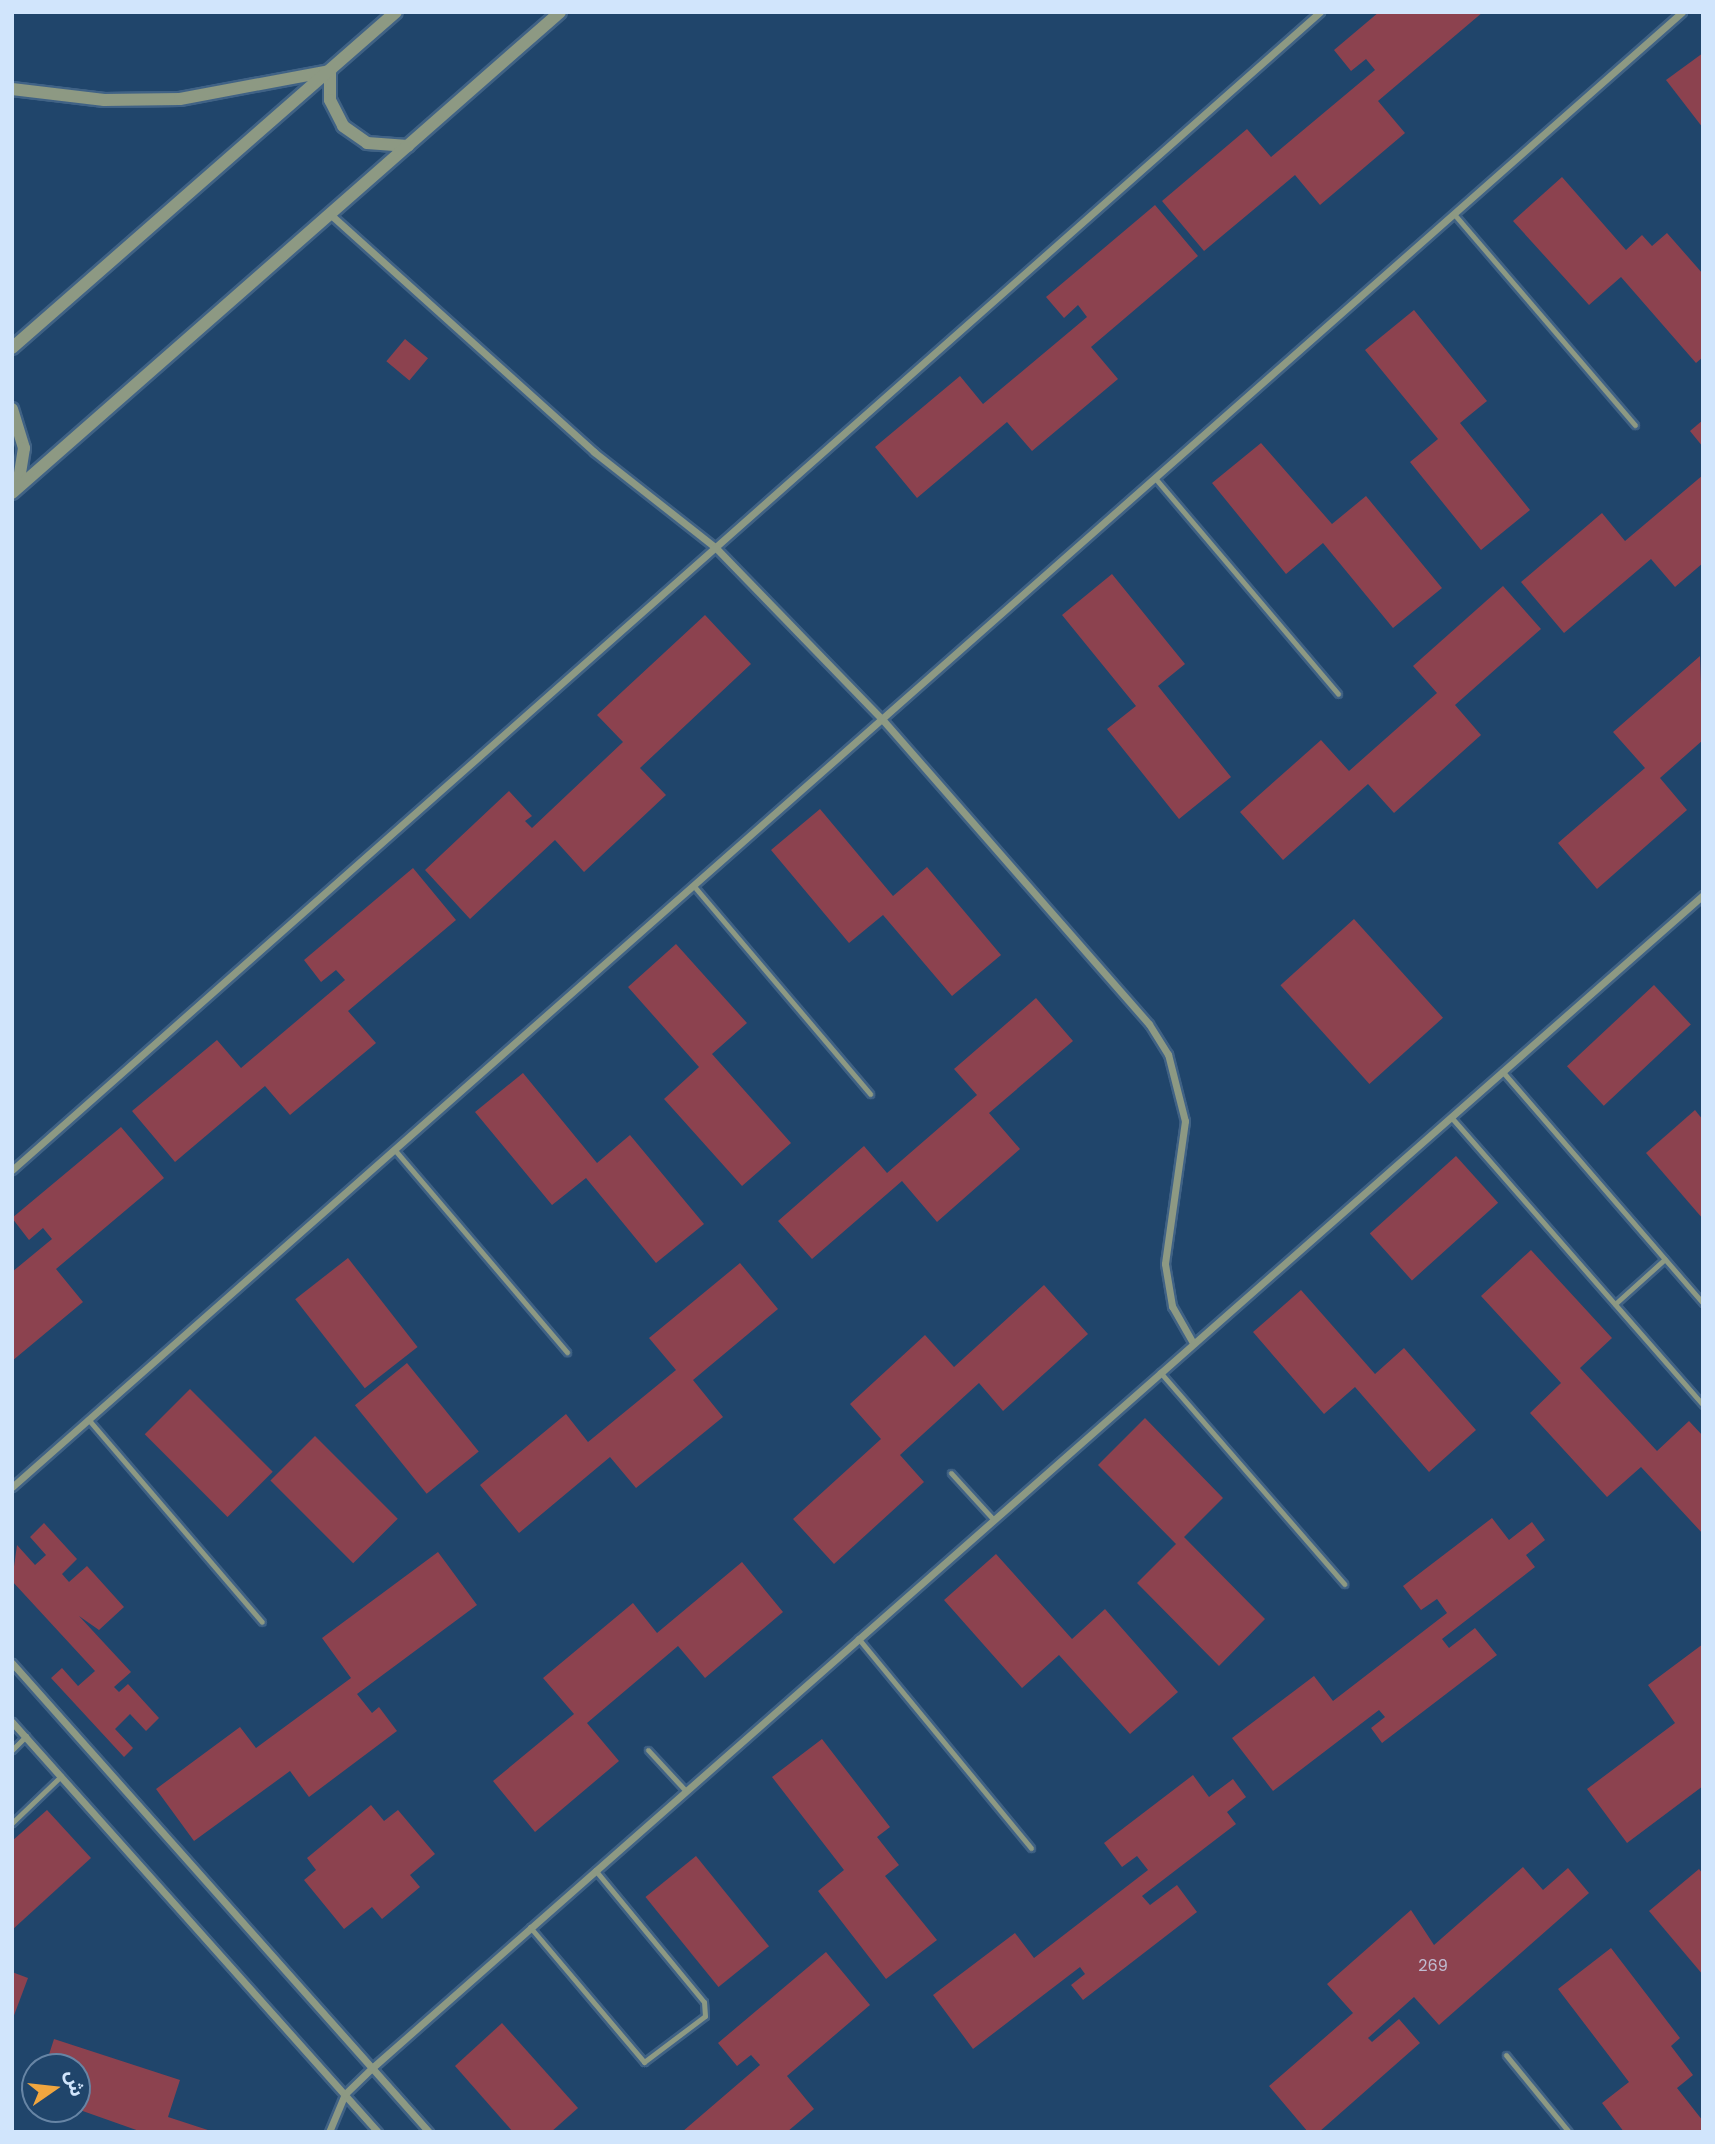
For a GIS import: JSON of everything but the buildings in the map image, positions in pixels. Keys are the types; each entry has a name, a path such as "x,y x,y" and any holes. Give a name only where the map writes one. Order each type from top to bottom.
{"street":[{"path":"12,348 396,12"},
{"path":"15,490 560,12"},
{"path":"12,1170 1320,12"},
{"path":"12,1487 1682,12"},
{"path":"12,89 104,100 180,99 330,71"},
{"path":"330,71 330,100 343,126 367,143 410,146"},
{"path":"331,215 594,452 716,548 882,719 1149,1024 1168,1054 1185,1121 1166,1285 1193,1343"},
{"path":"12,409 24,449 15,490"},
{"path":"329,2132 345,2094 372,2067 1703,895"},
{"path":"12,1663 429,2132"},
{"path":"12,1721 378,2132"}],"lane":[{"path":"1454,214 1635,425"},
{"path":"1155,478 1338,694"},
{"path":"693,885 870,1094"},
{"path":"1502,1071 1703,1303"},
{"path":"1451,1116 1703,1405"},
{"path":"394,1149 567,1352"},
{"path":"1615,1304 1665,1259"},
{"path":"1160,1372 1345,1584"},
{"path":"88,1419 262,1622"},
{"path":"951,1472 993,1519"},
{"path":"858,1638 1031,1848"},
{"path":"12,1750 26,1737"},
{"path":"648,1750 685,1790"},
{"path":"12,1823 61,1776"},
{"path":"530,1927 644,2062 705,2016 704,2002 595,1870"},
{"path":"1506,2055 1569,2132"}]}
